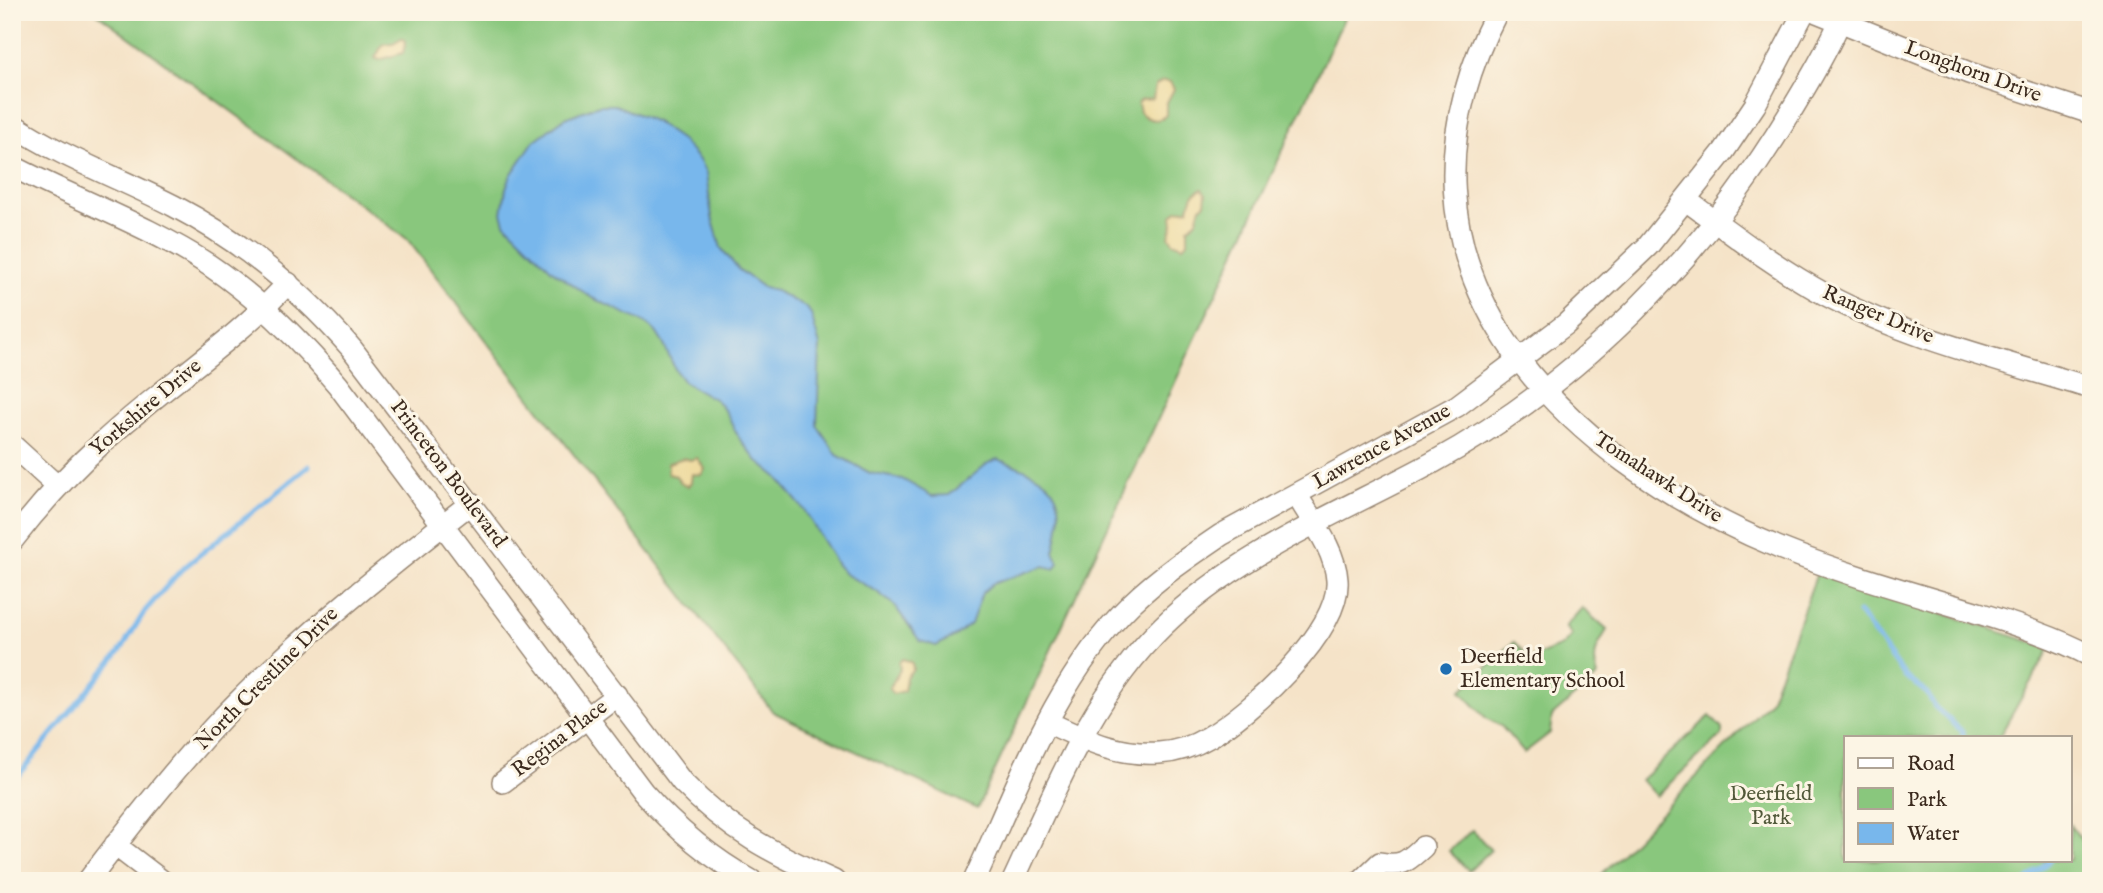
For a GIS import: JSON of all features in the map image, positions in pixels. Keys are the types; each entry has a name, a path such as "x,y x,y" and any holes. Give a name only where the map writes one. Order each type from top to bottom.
{"street":[{"name":"Tomahawk Drive","path":"1497,12 1478,52 1460,114 1453,162 1454,193 1458,225 1472,275 1484,305 1499,332 1542,390 1604,446 1663,487 1724,522 1782,549 2048,635 2091,656"},
{"name":"Lawrence Avenue","path":"974,881 1047,722 1088,656 1132,603 1203,547 1457,406 1566,324 1648,246 1724,151 1755,105 1804,12"},
{"name":"Longhorn Drive","path":"1817,12 1842,17 1969,73 2091,113"},
{"name":"Lawrence Avenue","path":"1013,881 1081,738 1113,684 1137,653 1189,602 1254,557 1435,461 1496,423 1566,372 1661,285 1715,221 1770,146 1810,80 1842,17"},
{"name":"Princeton Boulevard","path":"12,124 59,151 230,238 288,283 322,314 471,503 682,782 718,817 743,835 781,857 834,881"},
{"name":"Princeton Boulevard","path":"12,166 173,244 208,264 265,309 313,355 660,811 707,853 752,881"},
{"name":"Ranger Drive","path":"1686,200 1792,275 1861,311 1933,340 2091,388"},
{"name":"Yorkshire Drive","path":"12,541 58,487 104,441 265,309 288,283"},
{"path":"12,445 58,487"},
{"path":"1047,722 1104,748 1158,753 1182,749 1208,738 1243,715 1313,642 1325,621 1338,584 1336,565 1296,495"},
{"name":"North Crestline Drive","path":"88,881 208,734 262,678 365,585 471,503"},
{"name":"Regina Place","path":"503,782 617,695"},
{"path":"115,845 162,881"},
{"path":"1361,881 1380,863 1405,863 1423,847"}],"green space":[{"path":"95,12 1347,12 977,809 773,712 407,239"},
{"name":"Deerfield Park","path":"1817,573 2050,648 2000,736 1844,736 1844,862 2072,862 2072,827 2091,851 2091,881 1595,881 1770,701"},
{"path":"1582,608 1607,630 1596,652 1598,676 1552,716 1550,733 1524,753 1502,727 1486,718 1461,691 1514,642 1530,659 1562,646 1572,635 1565,627"},
{"path":"1710,716 1722,729 1722,735 1656,796 1641,780"},
{"path":"1472,830 1491,850 1469,871 1449,851"}],"sand":[{"path":"402,38 406,41 403,53 379,60 375,58 383,44"},
{"path":"1163,81 1170,82 1174,89 1166,104 1166,115 1156,120 1149,119 1140,112 1138,103 1153,99 1155,86"},
{"path":"1202,189 1206,194 1205,203 1197,220 1188,228 1188,242 1183,246 1173,242 1169,236 1173,224 1172,215 1177,210 1188,209 1193,195"},
{"path":"683,458 697,458 705,469 701,475 692,474 688,486 682,484 676,476 668,474 668,463"},
{"path":"903,659 912,663 913,669 906,677 904,691 893,694 889,689 900,670 899,662"}],"water":[{"path":"599,105 615,105 654,121 680,139 699,160 706,173 712,217 721,248 738,269 764,288 776,291 807,308 820,346 817,425 837,455 870,473 902,479 932,496 949,495 988,463 997,459 1032,473 1053,490 1058,501 1060,514 1054,552 1059,563 1055,569 1044,566 992,584 982,593 971,624 936,646 920,641 894,605 876,591 845,574 805,511 777,477 757,461 739,438 726,412 716,400 684,382 656,332 646,323 592,298 552,270 505,223 502,213 506,188 511,175 534,141 565,118"}],"waterway":[{"path":"12,783 121,650 145,611 181,570 309,466"},
{"path":"1859,613 1905,676 1927,693 1935,707 1963,732 1963,736"},
{"path":"2026,881 2048,862"}],"place":[{"name":"Deerfield Elementary School","path":"1446,669"}]}
